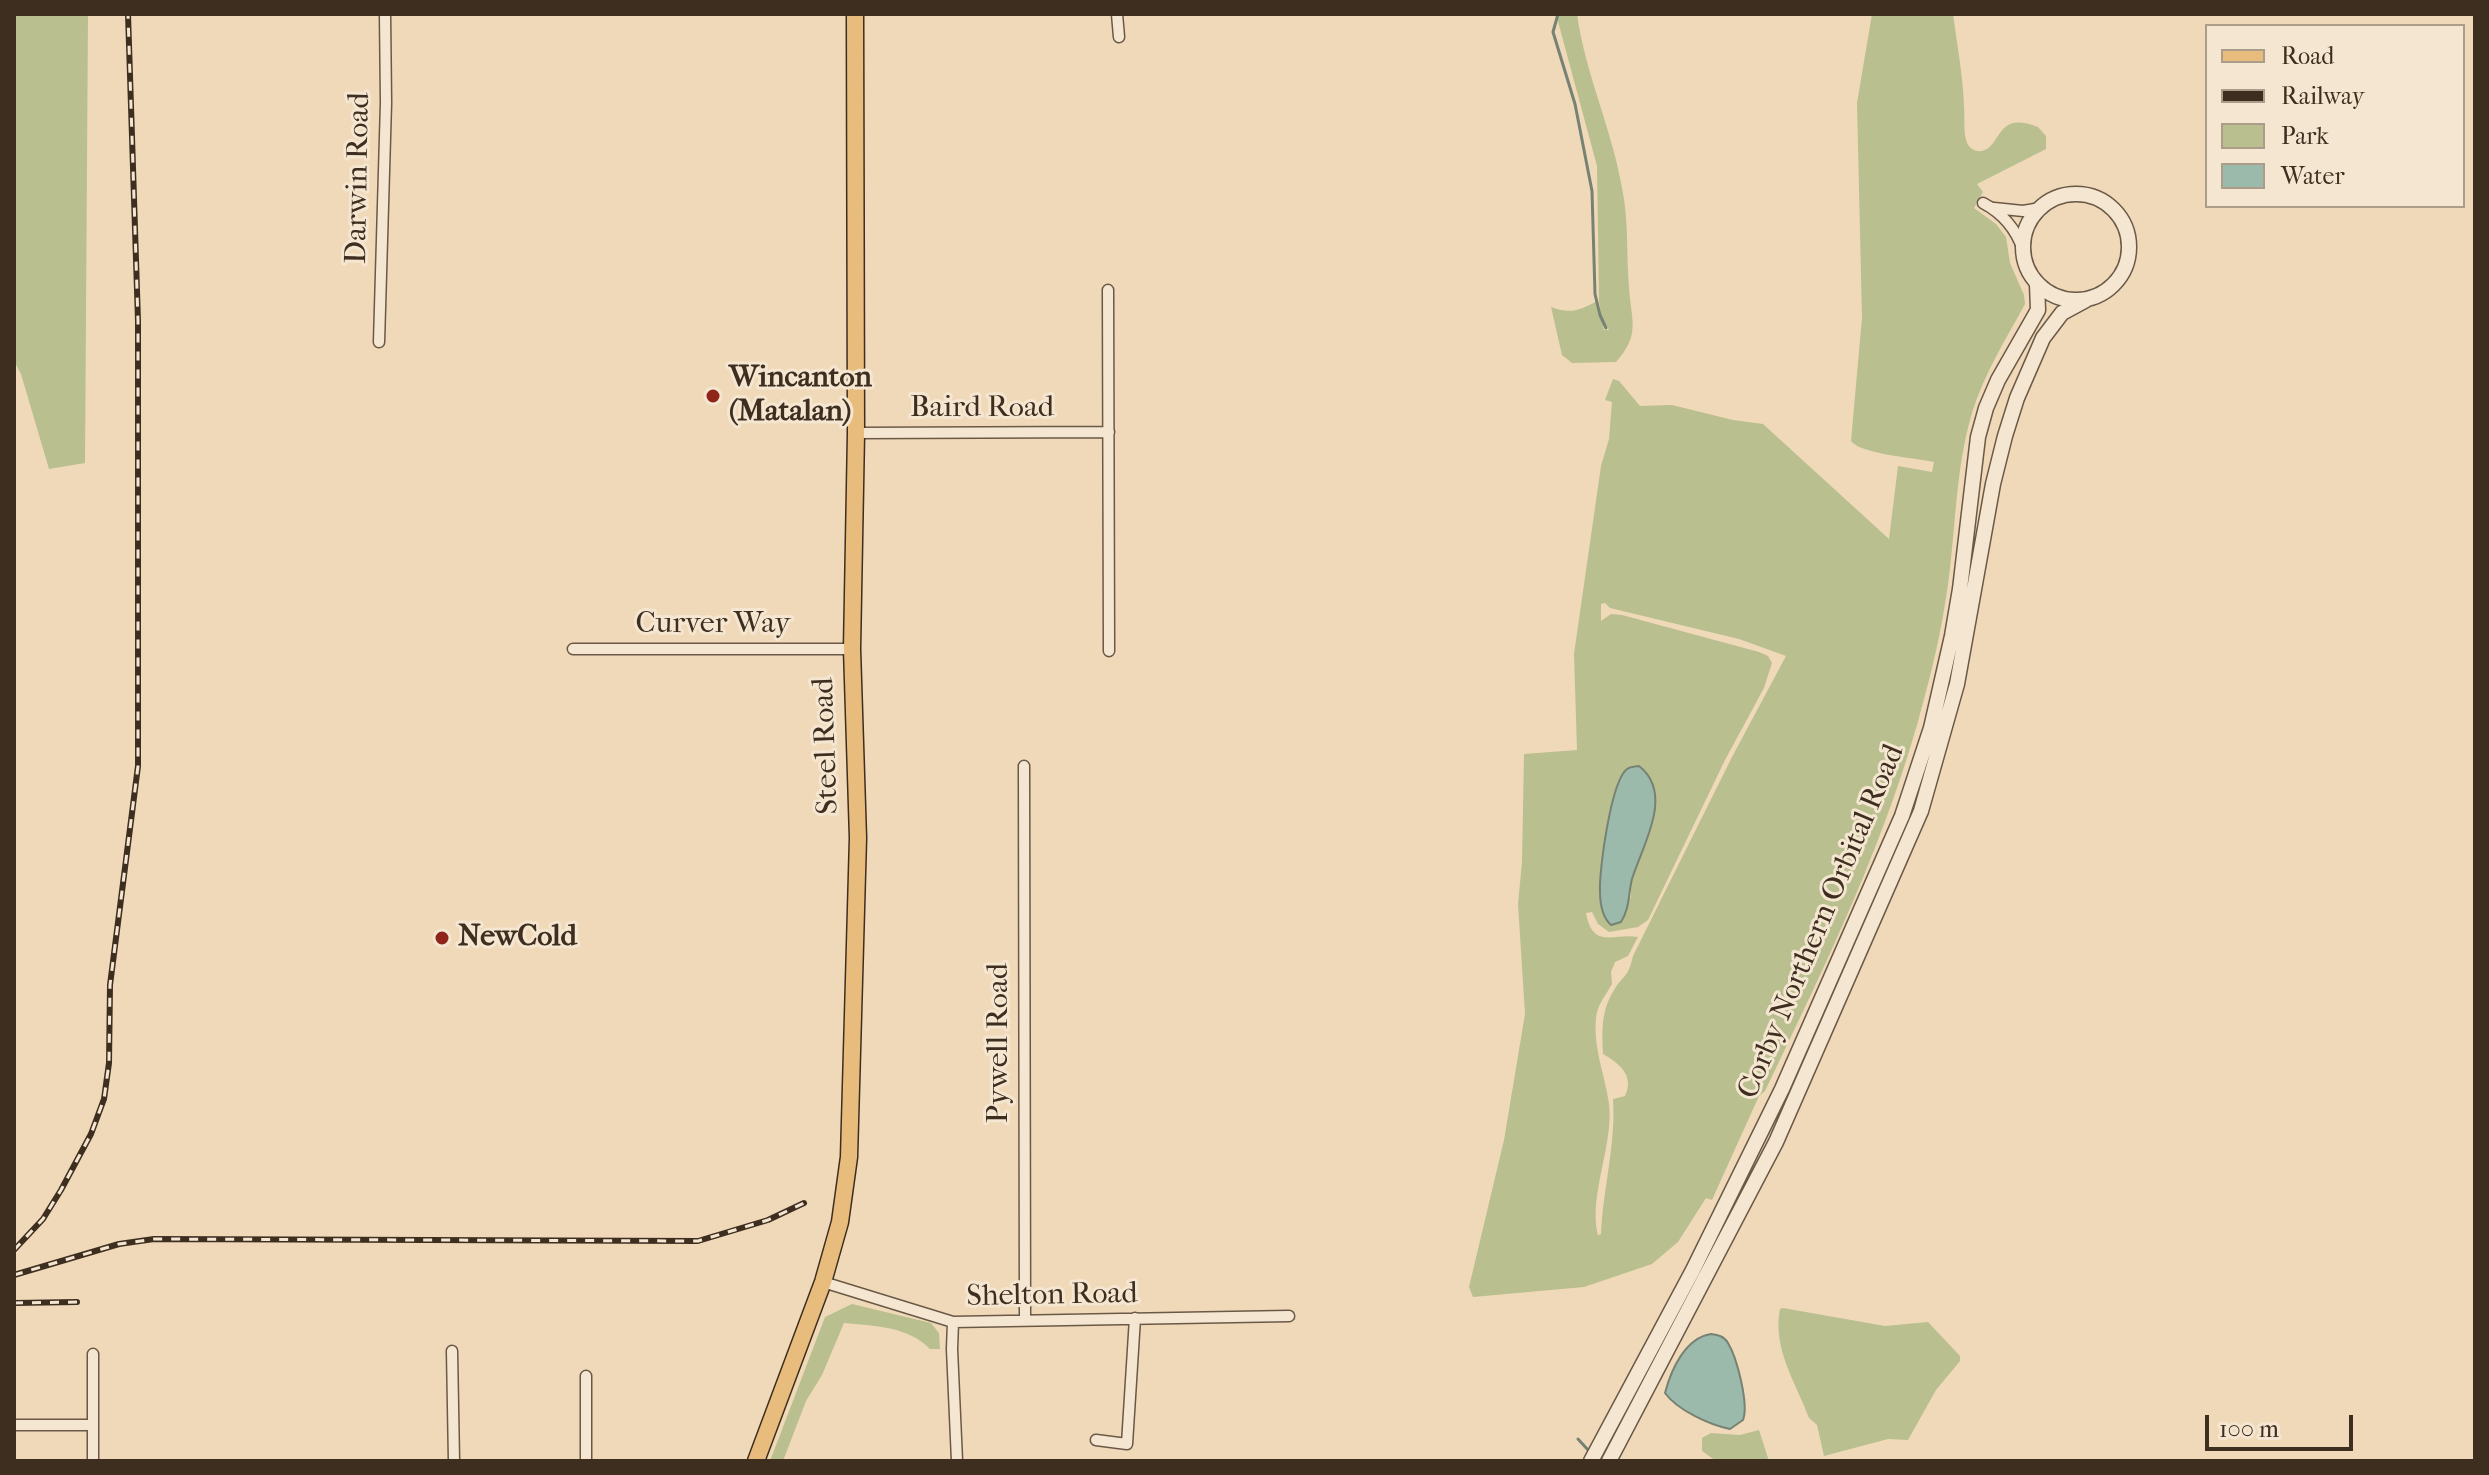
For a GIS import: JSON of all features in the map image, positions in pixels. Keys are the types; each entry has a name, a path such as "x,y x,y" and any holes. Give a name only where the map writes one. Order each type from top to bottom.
{"main road":[{"name":"Steel Road","path":"756,1461 823,1282 840,1222 849,1157 858,838 852,649 856,433 855,14"}],"street":[{"name":"Darwin Road","path":"379,342 386,103 385,14"},
{"path":"1117,14 1119,37"},
{"path":"2023,250 2031,220 2041,208 2054,199 2070,194 2086,195 2102,200 2115,210 2125,224 2129,254 2125,269 2109,290 2086,300 2068,300 2051,295 2030,274 2013,229 1987,205 2023,211 2041,208"},
{"name":"Corby Northern Orbital Road","path":"1591,1461 1693,1270 1782,1089 1902,816 1931,728 1952,636 1978,437 1998,380 2038,310 2037,284"},
{"path":"1108,290 1109,651"},
{"name":"Corby Northern Orbital Road","path":"1609,1461 1776,1142 1921,811 1957,684 1993,484 2017,398 2043,338 2062,313 2086,300"},
{"name":"Baird Road","path":"856,433 1109,432"},
{"name":"Curver Way","path":"573,649 852,649"},
{"name":"Pywell Road","path":"1024,766 1025,1320"},
{"name":"Shelton Road","path":"823,1282 953,1322 1289,1316"},
{"path":"1096,1440 1127,1444 1135,1318"},
{"path":"953,1322 957,1461"},
{"path":"452,1351 454,1461"},
{"path":"93,1354 93,1461"},
{"path":"586,1376 586,1461"},
{"path":"14,1425 93,1425"}],"green space":[{"path":"14,14 88,14 85,463 49,469 21,374 14,361"},
{"path":"1556,14 1577,14 1586,58 1618,166 1624,200 1633,327 1629,343 1616,362 1572,363 1562,355 1551,307 1574,310 1597,301 1604,330 1609,330 1601,316 1599,301 1597,166"},
{"path":"1872,14 1953,14 1968,145 1982,151 1993,143 2001,131 2014,123 2038,127 2046,136 2046,149 1977,184 1983,192 1974,208 1996,224 2006,237 2010,263 2025,304 1983,384 1967,432 1943,617 1910,750 1854,898 1712,1200 1706,1198 1678,1242 1652,1264 1584,1287 1473,1297 1469,1287 1504,1140 1525,1014 1518,904 1524,754 1577,750 1574,654 1601,466 1609,439 1612,402 1605,400 1613,379 1619,381 1640,406 1672,405 1763,424 1889,539 1898,466 1932,472 1934,462 1876,452 1851,441 1862,318 1857,103","holes":["1605,603 1610,608 1739,639 1786,656 1732,757 1627,972 1607,1005 1603,1054 1624,1071 1628,1089 1625,1096 1613,1099 1611,1150 1601,1234 1598,1235 1596,1204 1610,1120 1596,1040 1596,1018 1612,984 1611,972 1615,962 1628,956 1638,937 1599,936 1589,924 1586,913 1592,912 1598,924 1609,932 1638,927 1648,920 1725,760 1764,688 1772,663 1768,656 1759,652 1622,615 1611,614 1601,621 1601,604","1622,775 1630,884 1631,899 1607,834 1607,822"]},
{"path":"852,1304 931,1323 939,1333 940,1349 930,1349 901,1331 844,1323 822,1375 806,1401 783,1461 770,1461 825,1317"},
{"path":"1780,1309 1885,1326 1928,1322 1960,1356 1960,1361 1936,1390 1908,1440 1888,1439 1824,1456 1817,1425 1809,1418 1782,1351 1778,1323"},
{"path":"1759,1430 1769,1461 1716,1461 1702,1451 1702,1438 1711,1433 1740,1435"}],"water":[{"path":"1639,766 1649,778 1654,791 1653,821 1632,879 1624,917 1621,922 1611,925 1604,914 1600,896 1607,827 1621,777 1628,768"},
{"path":"1711,1334 1723,1337 1728,1343 1741,1381 1743,1420 1730,1429 1694,1416 1665,1393 1680,1356 1694,1342"}],"waterway":[{"path":"1558,14 1553,32 1575,104 1592,191 1595,294 1606,328"},
{"path":"1578,1439 1589,1451"}],"railway":[{"path":"14,1250 43,1219 61,1190 91,1134 104,1099 109,1063 110,985 138,766 138,321 128,14"},
{"path":"14,1275 119,1244 154,1239 698,1241 768,1220 804,1203"},
{"path":"14,1303 77,1302"}],"place":[{"name":"Wincanton (Matalan)","path":"713,396"},
{"name":"NewCold","path":"442,938"}]}
